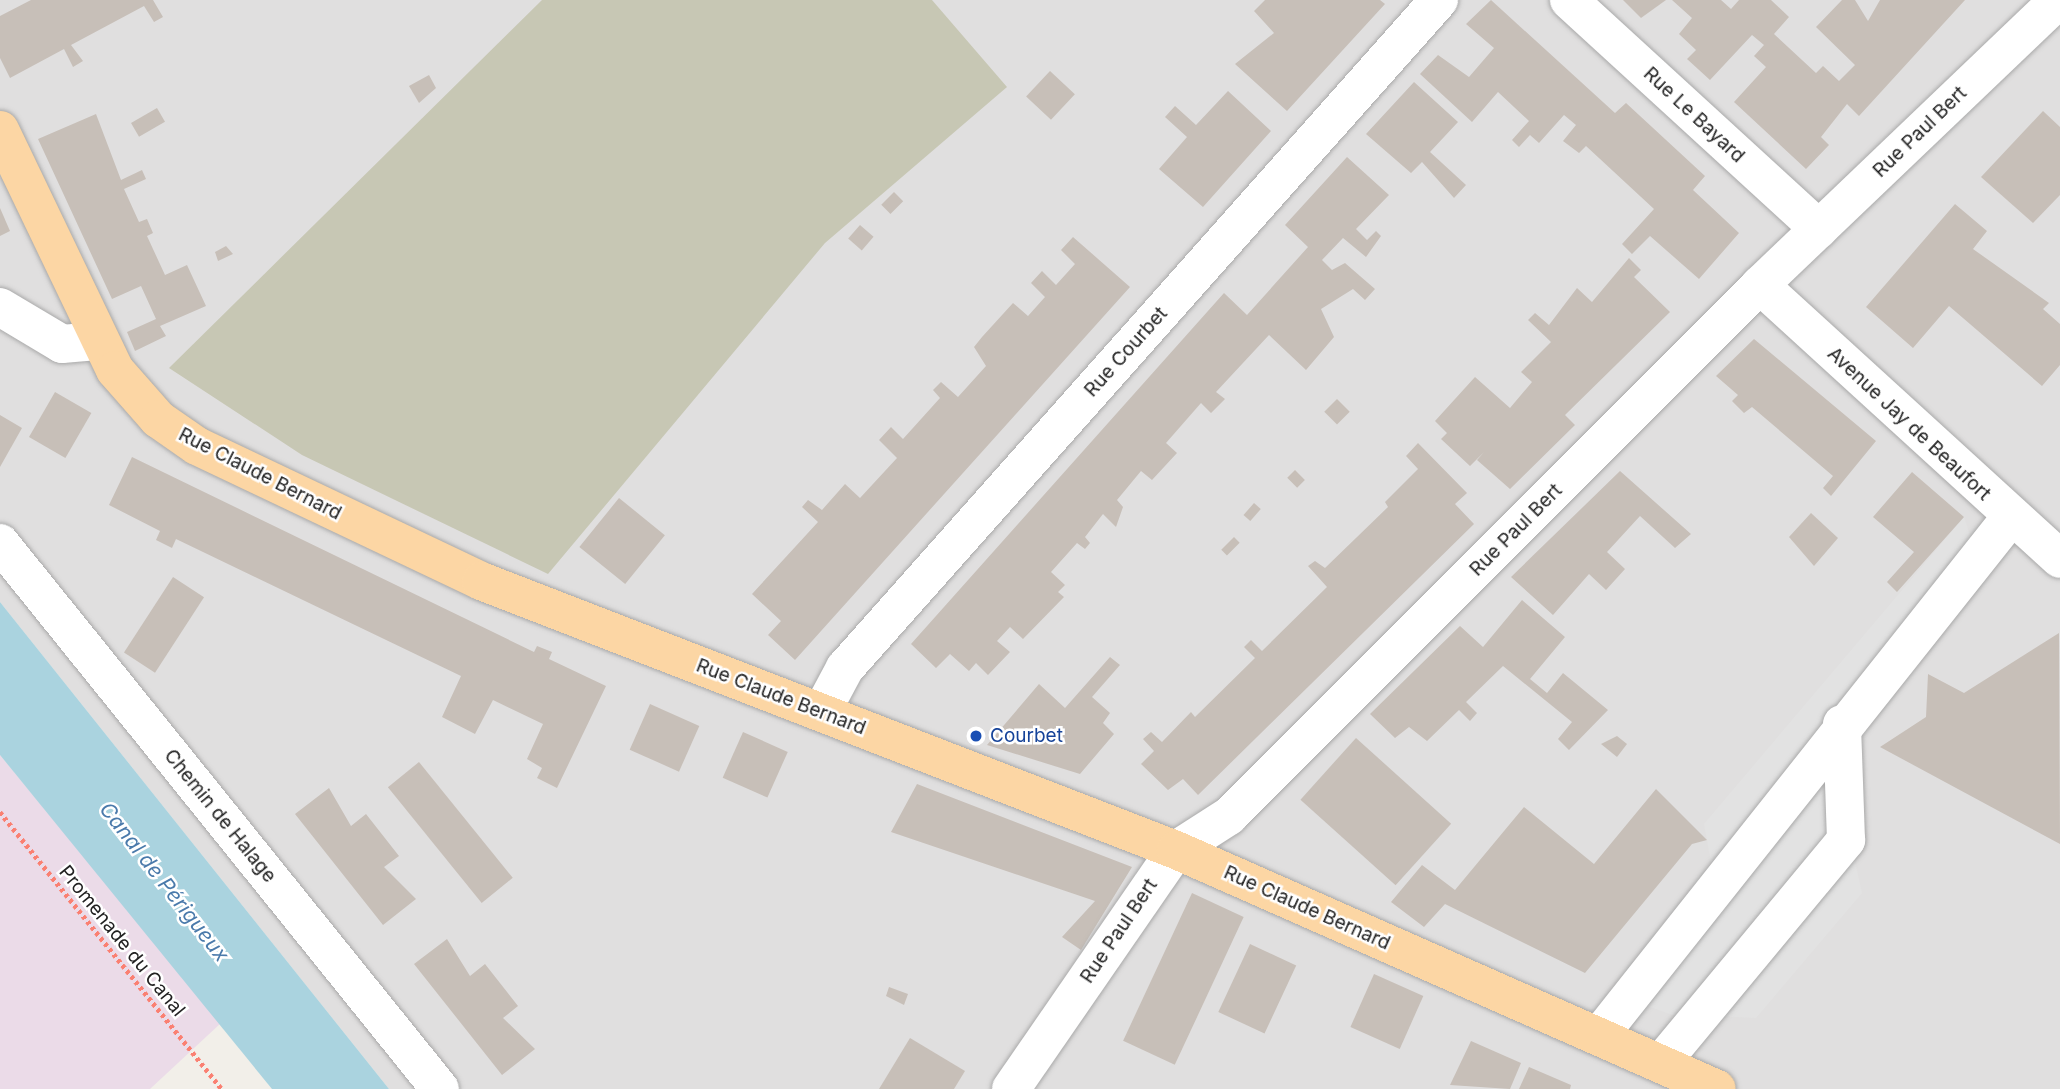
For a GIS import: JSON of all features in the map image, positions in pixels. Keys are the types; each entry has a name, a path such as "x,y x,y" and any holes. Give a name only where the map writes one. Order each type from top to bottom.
{"main road":[{"name":"Rue Claude Bernard","path":"0,130 97,341 143,404 197,446 481,581 1176,850 1717,1089"}],"street":[{"name":"Rue Courbet","path":"822,711 845,668 1439,0"},
{"name":"Rue Le Bayard","path":"1569,0 1819,229"},
{"name":"Rue Paul Bert","path":"1011,1089 1176,850 1229,816 1760,285 2058,0"},
{"name":"Avenue Jay de Beaufort","path":"1760,285 2010,518 2060,559"},
{"path":"0,307 62,344 97,341"},
{"path":"1598,1036 1842,724 2010,518"},
{"name":"Chemin de Halage","path":"0,543 440,1089"},
{"path":"1661,1063 1846,840 1842,724"}],"path":[{"name":"Promenade du Canal","path":"0,812 222,1089"}],"shaded area":[{"path":"0,0 2060,0 2060,1089 389,1089 0,602"},
{"path":"542,0 932,0 1007,87 825,243 548,574 302,455 169,368"},
{"path":"1964,517 1975,551 1712,867 1704,824"},
{"path":"0,755 221,1023 150,1089 0,1089"},
{"path":"1828,774 1832,833 1684,1019 1642,1004"},
{"path":"1852,849 1862,893 1756,1018 1718,1016"}],"water":[{"name":"Canal de Périgueux","path":"0,602 389,1089 272,1089 0,755"}],"building":[{"path":"31,0 153,0 163,17 154,22 144,6 71,45 83,61 73,67 64,49 10,78 0,58 0,16"},
{"path":"1265,0 1380,0 1385,4 1287,111 1235,64 1274,33 1254,11"},
{"path":"1491,0 1615,113 1626,103 1705,176 1693,190 1739,233 1699,279 1650,236 1632,254 1622,244 1654,209 1586,146 1579,153 1563,141 1576,125 1564,115 1539,143 1530,135 1519,147 1512,140 1529,121 1498,92 1472,122 1420,74 1438,55 1469,77 1494,48 1466,24"},
{"path":"1623,0 1666,0 1641,18"},
{"path":"1672,0 1721,0 1731,9 1739,0 1771,0 1789,17 1774,34 1816,73 1823,66 1839,81 1855,65 1816,27 1842,0 1855,0 1868,21 1880,0 1965,0 1859,116 1847,104 1821,137 1829,145 1806,169 1734,102 1766,67 1754,56 1764,45 1752,35 1710,80 1687,59 1696,50 1679,34 1692,18"},
{"path":"1050,71 1075,94 1051,120 1026,97"},
{"path":"429,75 436,88 419,103 409,86"},
{"path":"1414,82 1458,122 1430,152 1466,185 1454,198 1422,162 1411,173 1366,134"},
{"path":"1228,91 1271,131 1203,207 1159,169 1187,137 1165,117 1175,106 1196,125"},
{"path":"157,108 165,122 139,137 131,123"},
{"path":"2043,111 2060,127 2060,195 2033,223 1981,177"},
{"path":"96,114 121,180 142,170 146,179 124,189 139,222 147,219 153,233 147,236 165,275 187,265 206,306 160,326 166,336 135,351 127,332 156,319 141,286 112,299 38,139"},
{"path":"1347,157 1389,195 1356,229 1367,240 1376,231 1381,236 1366,257 1343,238 1322,260 1332,270 1345,263 1375,289 1365,300 1353,289 1321,309 1334,337 1306,370 1269,335 1216,392 1225,399 1211,413 1201,403 1166,443 1177,453 1152,480 1141,471 1117,500 1123,507 1116,527 1103,514 1085,537 1090,543 1085,549 1077,543 1051,572 1065,585 1058,592 1064,597 1023,639 1010,627 997,641 1010,652 988,675 976,663 969,671 950,654 936,668 911,644 1224,293 1247,315 1308,247 1285,225"},
{"path":"894,192 903,201 890,214 881,205"},
{"path":"1955,204 1987,231 1973,249 2049,303 2043,309 2060,324 2060,365 2042,386 1949,306 1913,348 1866,307"},
{"path":"0,208 10,231 0,236"},
{"path":"860,225 874,237 862,250 848,239"},
{"path":"1073,237 1130,287 795,660 768,635 781,621 752,594 818,522 802,507 808,500 822,510 845,484 860,498 897,458 879,440 891,427 903,439 940,398 933,390 941,382 958,397 986,366 974,347 982,337 1013,303 1028,316 1045,297 1031,283 1042,271 1056,285 1075,264 1061,250"},
{"path":"226,246 233,254 218,261 215,252"},
{"path":"1629,258 1641,270 1634,277 1670,312 1565,415 1575,425 1510,489 1477,460 1484,452 1470,466 1441,439 1447,433 1435,421 1475,377 1510,408 1532,382 1521,372 1551,342 1528,320 1535,313 1549,325 1577,288 1592,302"},
{"path":"1754,339 1876,441 1831,496 1823,488 1833,476 1752,407 1744,413 1732,401 1738,395 1716,376"},
{"path":"55,392 91,413 65,458 29,437"},
{"path":"1337,399 1350,412 1337,424 1324,412"},
{"path":"0,415 22,428 0,467"},
{"path":"1418,443 1467,493 1455,504 1474,524 1198,795 1183,779 1168,790 1141,764 1154,751 1143,739 1151,732 1162,742 1191,712 1195,717 1255,658 1244,647 1251,640 1262,651 1327,587 1308,566 1315,561 1325,568 1388,507 1385,502 1418,469 1406,456"},
{"path":"132,457 534,652 537,646 552,652 549,659 606,686 557,788 537,778 542,768 527,759 543,724 493,700 475,734 442,717 461,676 176,539 172,548 156,540 160,531 109,505"},
{"path":"1295,470 1305,480 1297,488 1287,478"},
{"path":"1620,471 1691,534 1675,548 1640,516 1607,552 1625,569 1606,590 1589,574 1553,615 1511,577"},
{"path":"1912,472 1964,517 1897,592 1887,582 1914,552 1873,517"},
{"path":"619,498 665,535 625,584 579,547"},
{"path":"1254,503 1261,509 1250,521 1244,515"},
{"path":"1811,513 1838,538 1814,566 1789,537"},
{"path":"1234,537 1240,543 1227,555 1221,550"},
{"path":"173,577 204,597 155,673 124,652"},
{"path":"1522,600 1565,637 1530,679 1547,693 1563,673 1608,710 1569,750 1558,739 1572,722 1503,666 1466,702 1477,713 1470,721 1459,710 1427,741 1409,727 1395,738 1370,714 1460,626 1483,647"},
{"path":"2059,633 2060,844 1880,747 1926,717 1928,674 1964,693"},
{"path":"1110,657 1120,665 1092,697 1110,713 1103,723 1114,734 1080,774 987,745 1039,684 1065,708"},
{"path":"650,704 699,726 679,772 630,750"},
{"path":"743,732 788,752 767,798 723,778"},
{"path":"1617,736 1627,744 1617,757 1601,744"},
{"path":"1356,738 1451,824 1396,885 1300,800"},
{"path":"419,762 513,878 482,903 388,787"},
{"path":"917,784 1132,867 1081,950 1062,937 1095,901 891,832"},
{"path":"329,788 351,826 366,814 399,856 384,867 416,899 383,925 295,814"},
{"path":"1656,789 1707,840 1692,844 1585,973 1445,904 1424,927 1391,902 1422,865 1455,890 1524,807 1594,864"},
{"path":"1192,893 1244,917 1175,1065 1123,1041"},
{"path":"447,939 470,976 485,964 518,1006 503,1018 535,1049 502,1075 414,964"},
{"path":"1250,944 1296,966 1265,1034 1218,1012"},
{"path":"1374,974 1423,996 1400,1049 1350,1027"},
{"path":"889,987 908,994 904,1005 886,996"},
{"path":"910,1038 965,1071 954,1089 879,1089"},
{"path":"1471,1041 1521,1063 1510,1089 1450,1085"},
{"path":"1529,1067 1571,1085 1570,1089 1519,1089"}],"place":[{"name":"Courbet","path":"976,736"}]}
